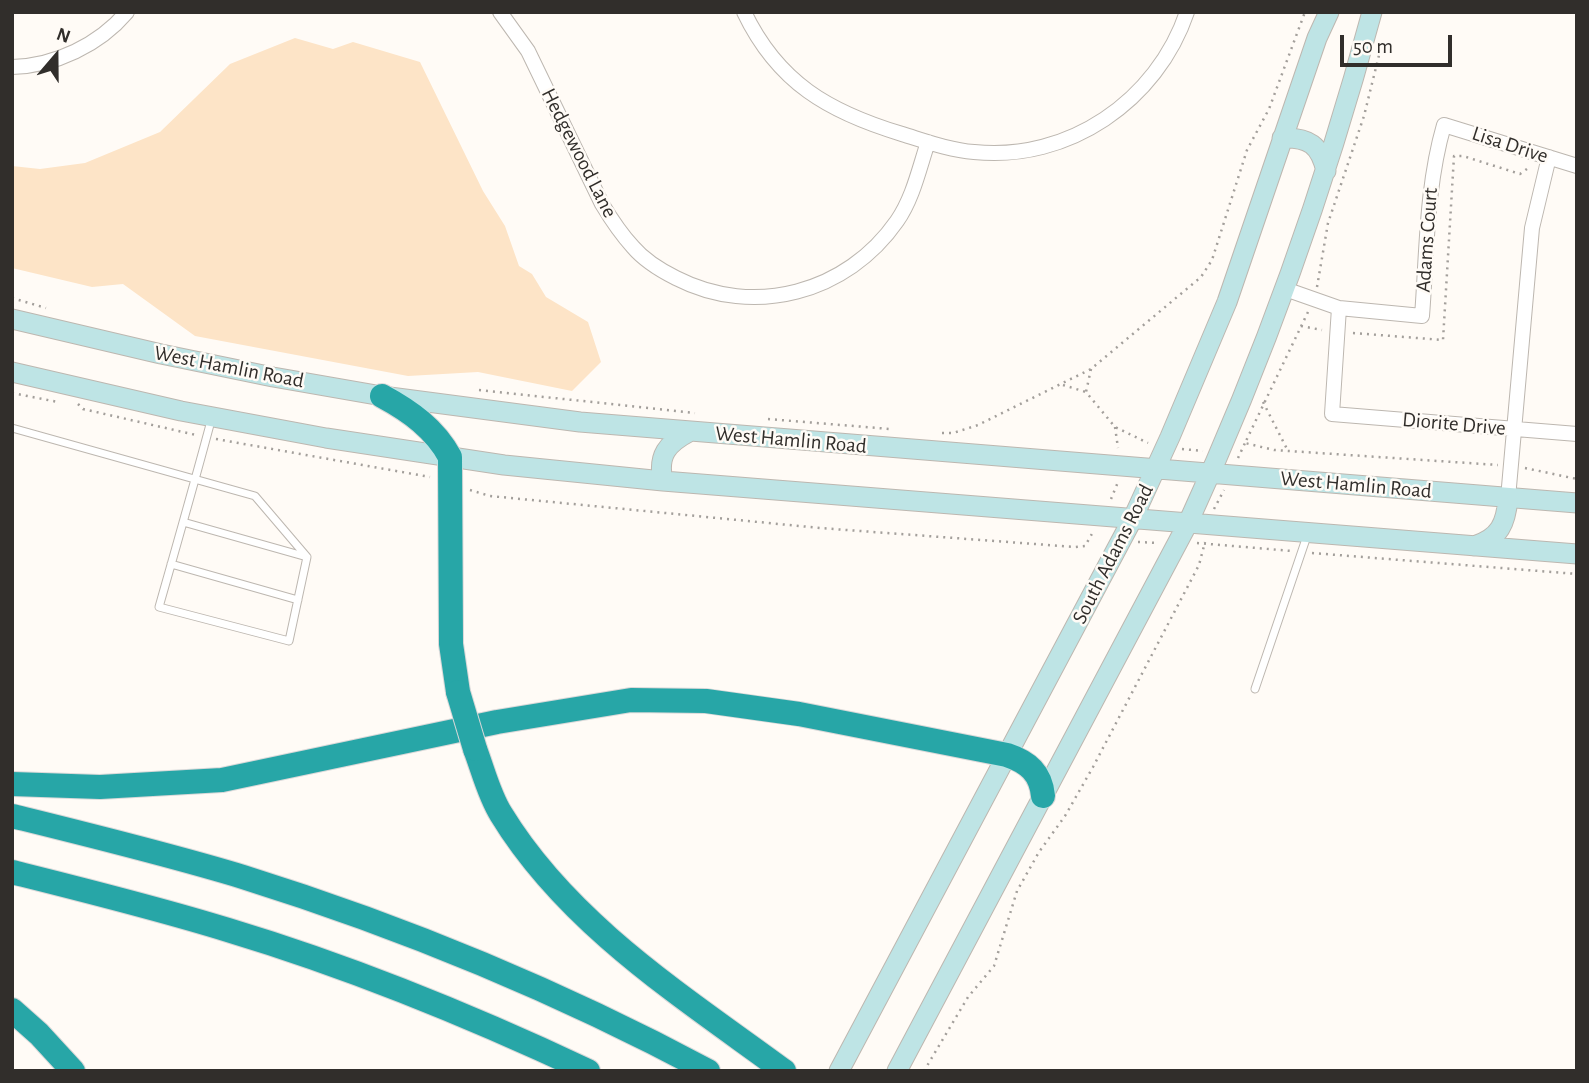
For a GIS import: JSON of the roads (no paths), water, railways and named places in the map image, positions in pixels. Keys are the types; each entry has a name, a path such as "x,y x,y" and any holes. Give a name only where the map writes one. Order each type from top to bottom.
{"highway":[{"path":"382,396 421,422 444,445 450,457 451,643 458,692 475,749 500,811 555,884 599,930 784,1071"},
{"path":"12,784 100,787 222,780 497,722 631,701 706,701 799,714 1007,755 1029,765 1042,784 1043,796"},
{"path":"12,816 243,877 379,924 528,984 708,1071"},
{"path":"12,872 227,930 308,956 450,1009 588,1071"},
{"path":"12,1010 39,1034 73,1071"}],"main road":[{"name":"South Adams Road","path":"844,1063 1133,518 1156,469 1227,302 1317,38 1329,12"},
{"path":"897,1071 1188,523 1218,479 1326,172 1373,12"},
{"path":"1282,138 1297,138 1312,144 1323,159 1326,172"},
{"name":"West Hamlin Road","path":"12,319 214,365 382,396 580,422 1156,469 1218,479 1577,503"},
{"path":"12,372 212,417 450,457 663,481 1577,554"},
{"path":"663,481 663,454 675,439 689,432"},
{"path":"1474,547 1498,533 1506,516 1508,498"}],"street":[{"path":"12,67 39,64 65,56 99,37 127,12"},
{"name":"Hedgewood Lane","path":"500,12 528,51 602,204 616,225 633,248 650,263 690,286 740,297 776,297 813,288 853,266 876,246 898,219 910,198 928,142"},
{"path":"744,12 760,42 775,62 812,96 849,117 928,142 973,152 1011,152 1048,145 1094,127 1125,106 1146,84 1173,46 1187,12"},
{"name":"Lisa Drive","path":"1444,125 1577,166"},
{"name":"Adams Court","path":"1285,289 1339,308 1422,316 1431,184 1444,125"},
{"path":"1508,498 1532,228 1549,158"},
{"name":"Diorite Drive","path":"1339,308 1332,414 1577,434"}],"lane":[{"path":"212,417 159,607 289,641 307,557"},
{"path":"12,428 255,496 307,557"},
{"path":"183,522 307,557"},
{"path":"1255,689 1308,533"},
{"path":"171,564 298,600"}]}
